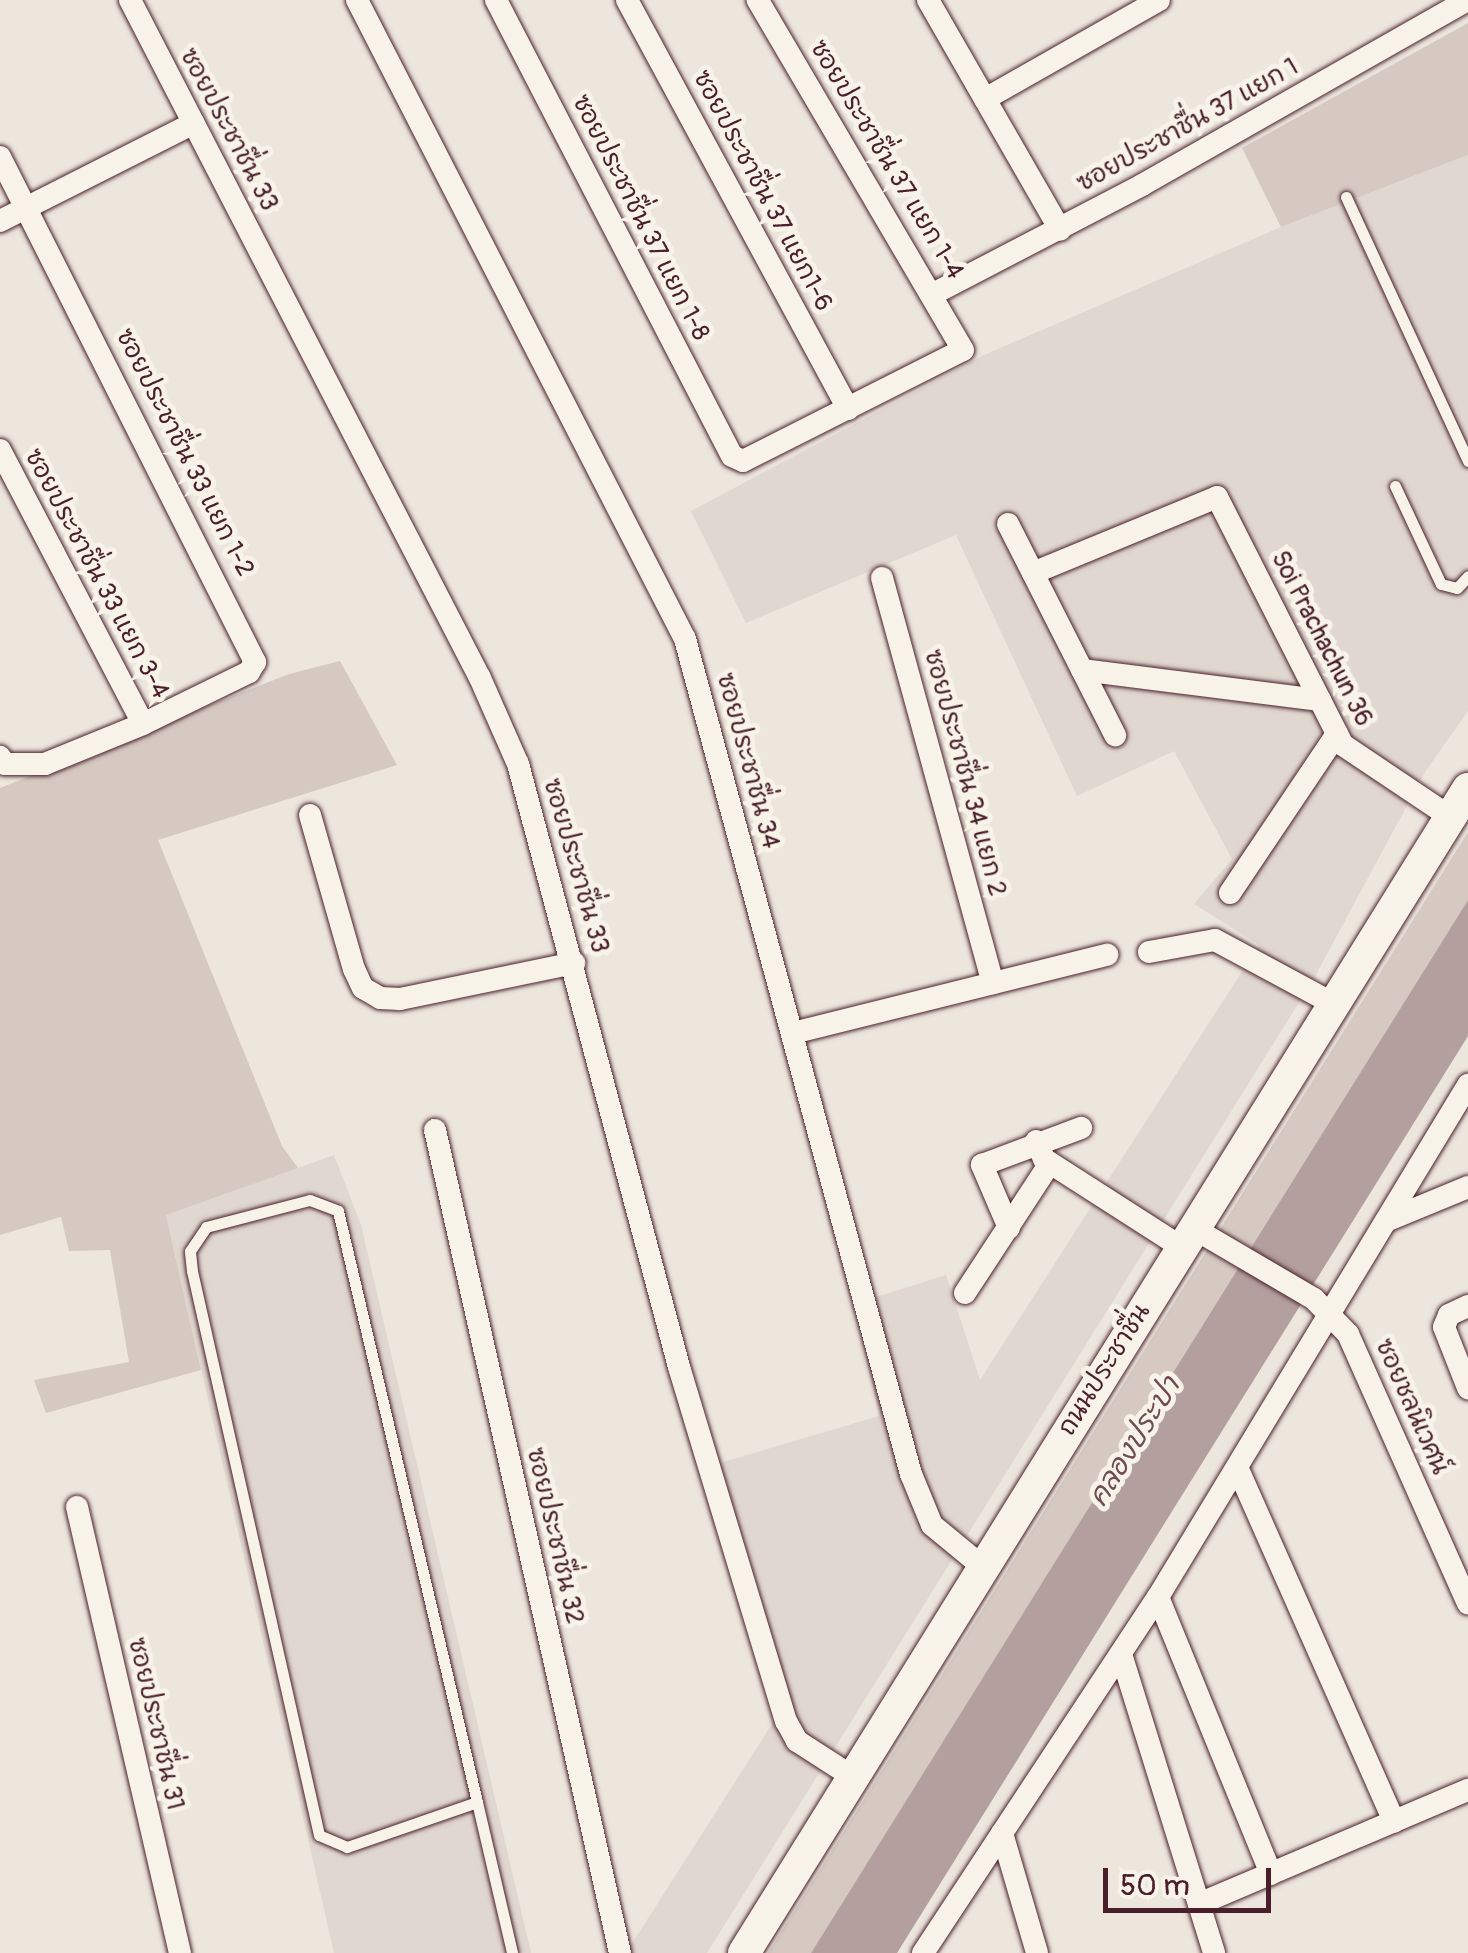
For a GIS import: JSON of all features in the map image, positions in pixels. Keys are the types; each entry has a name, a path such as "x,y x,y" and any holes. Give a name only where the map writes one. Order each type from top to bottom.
{"main road":[{"name":"ถนนประชาชื่น","path":"744,1953 1468,789"}],"street":[{"name":"ซอยประชาชื่น 33","path":"130,0 480,678 518,764 574,963 678,1367 786,1721 798,1741 854,1777"},
{"name":"ซอยประชาชื่น 34","path":"356,0 685,639 911,1474 932,1525 983,1567"},
{"name":"ซอยประชาชื่น 37 แยก 1-8","path":"496,0 737,460 848,409"},
{"name":"ซอยประชาชื่น 37 แยก1-6","path":"627,0 848,409"},
{"name":"ซอยประชาชื่น 37 แยก 1-4","path":"758,0 933,294 962,350 848,409"},
{"path":"928,0 1060,230"},
{"path":"984,99 1159,0"},
{"name":"ซอยประชาชื่น 37 แยก 1","path":"933,294 1060,230 1468,0"},
{"path":"0,221 194,124"},
{"name":"ซอยประชาชื่น 33 แยก 1-2","path":"0,156 252,646 249,672 143,724"},
{"name":"ซอยประชาชื่น 33 แยก 3-4","path":"0,450 143,724"},
{"name":"Soi Prachachun 36","path":"1034,574 1217,497 1337,734 1361,760 1450,817"},
{"path":"1008,524 1116,735"},
{"name":"ซอยประชาชื่น 34 แยก 2","path":"882,578 993,983"},
{"path":"1082,670 1320,700"},
{"path":"0,756 5,764 45,764 143,724"},
{"path":"1230,893 1337,734"},
{"path":"310,814 354,968 364,988 380,998 400,999 574,963"},
{"path":"1149,952 1215,940 1334,1004"},
{"path":"793,1033 1106,955"},
{"path":"923,1953 1158,1597 1237,1467 1322,1306 1386,1221 1468,1085"},
{"path":"1009,1228 982,1165 1081,1128"},
{"name":"ซอยประชาชื่น 32","path":"436,1130 620,1953"},
{"path":"1036,1142 1050,1163 1187,1237 1235,1253 1322,1306"},
{"path":"965,1294 1050,1163"},
{"path":"1386,1221 1468,1187"},
{"name":"ซอยชลนิเวศน์","path":"1322,1306 1348,1334 1468,1604"},
{"path":"1468,1306 1450,1315 1444,1327 1468,1388"},
{"path":"1237,1467 1394,1822"},
{"name":"ซอยประชาชื่น 31","path":"77,1507 180,1953"},
{"path":"1158,1597 1271,1874"},
{"path":"1121,1654 1214,1953"},
{"path":"1199,1904 1468,1790"},
{"path":"1002,1833 1037,1953"}],"lane":[{"path":"1346,198 1468,461"},
{"path":"1394,486 1441,584 1457,588 1468,576"},
{"path":"478,1802 347,1846 319,1835 192,1271 190,1251 206,1226 310,1200 338,1211 478,1802 512,1953"}],"shaded area":[{"path":"1468,23 1468,155 1281,227 1242,148"},
{"path":"1468,155 1468,711 1425,772 1313,980 707,1953 626,1953 786,1702 720,1463 879,1416 854,1304 946,1275 980,1380 1259,945 1194,904 1232,859 1174,751 1077,796 956,535 746,623 691,511 984,355 1281,227"},
{"path":"340,661 397,765 158,840 282,1146 298,1168 166,1215 201,1370 46,1413 34,1380 129,1362 110,1250 69,1251 61,1217 0,1235 0,788 289,674"},
{"path":"1468,832 1468,900 811,1953 768,1953"},
{"path":"334,1155 361,1225 531,1953 334,1953 166,1215"}],"water":[{"name":"คลองประปา","path":"1468,900 1468,1036 897,1953 811,1953"}]}
